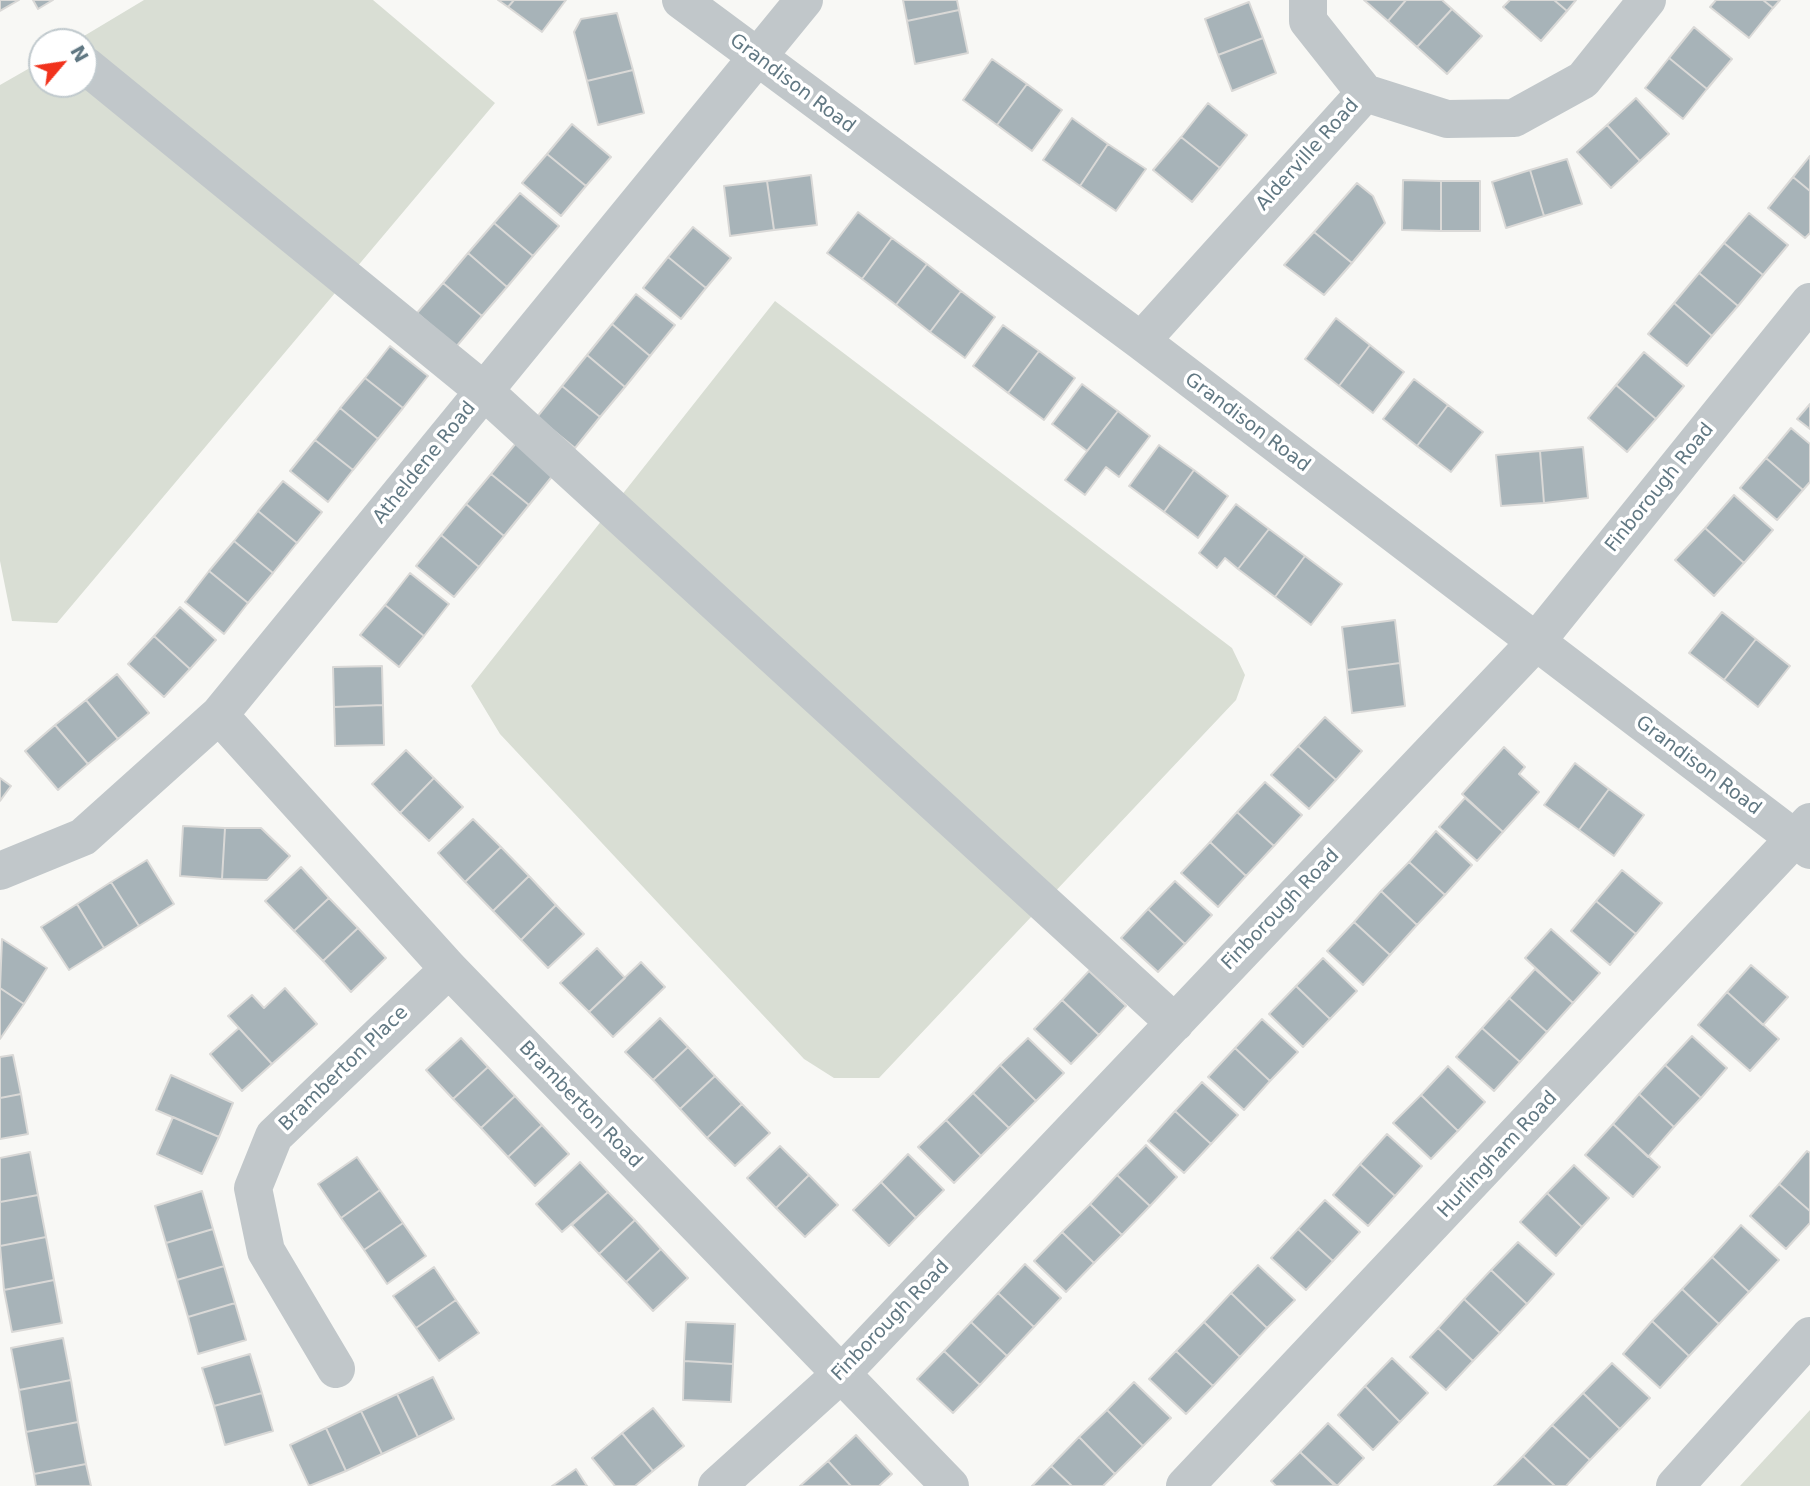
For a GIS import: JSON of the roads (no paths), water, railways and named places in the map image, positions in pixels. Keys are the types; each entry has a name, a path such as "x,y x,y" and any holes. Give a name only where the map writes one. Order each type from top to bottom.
{"street":[{"name":"Grandison Road","path":"681,0 756,59 1141,341 1535,643 1805,837"},
{"name":"Atheldene Road","path":"0,871 83,837 219,715 804,0"},
{"path":"1308,0 1308,21 1365,93"},
{"name":"Alderville Road","path":"1141,341 1365,93 1447,119 1514,118 1583,80 1647,0"},
{"path":"98,76 484,391 1175,1023"},
{"name":"Finborough Road","path":"717,1486 841,1374 1535,643 1810,302"},
{"name":"Bramberton Road","path":"219,715 449,970 950,1486"},
{"name":"Hurlingham Road","path":"1185,1486 1805,837"},
{"name":"Bramberton Place","path":"336,1369 266,1251 253,1188 274,1136 449,970"},
{"path":"1675,1486 1810,1336"}]}
